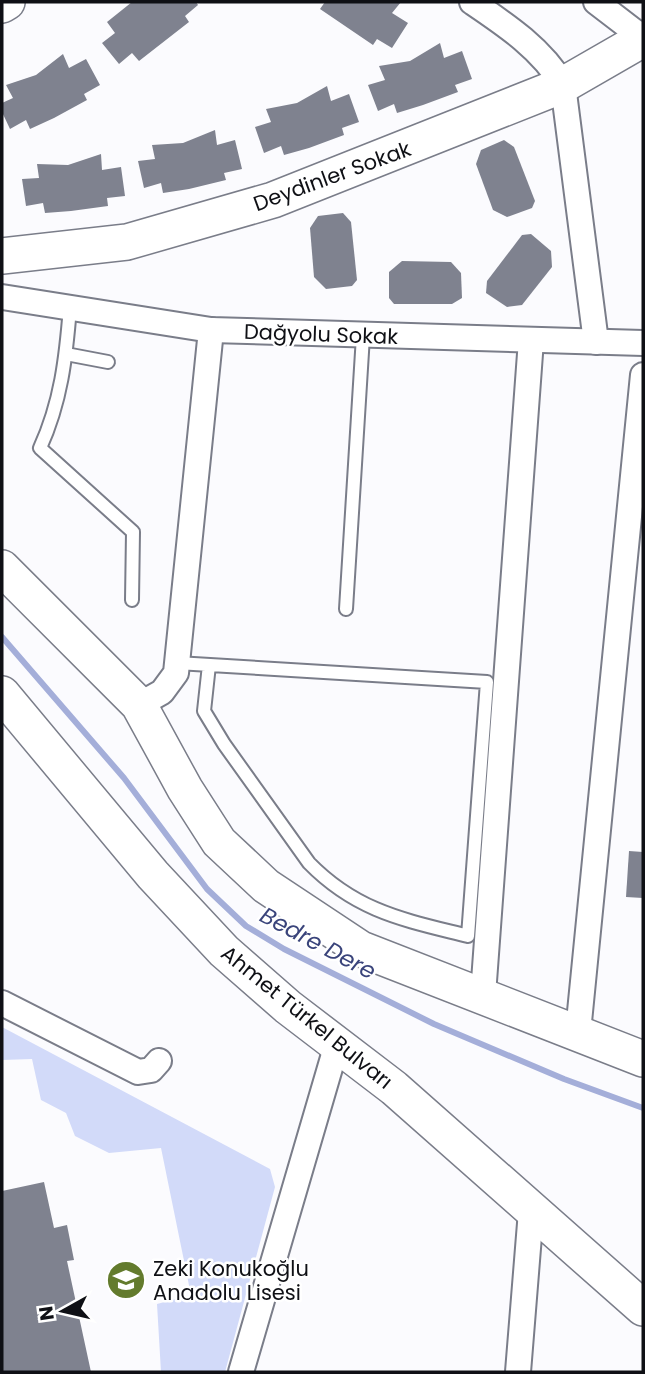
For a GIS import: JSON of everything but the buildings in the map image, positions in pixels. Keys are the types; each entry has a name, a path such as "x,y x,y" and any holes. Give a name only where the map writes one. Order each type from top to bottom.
{"main road":[{"path":"2,5 7,2"},
{"name":"Deydinler Sokak","path":"2,256 127,242 273,200 563,85 643,39"},
{"path":"2,568 139,705 185,789 219,842 266,886 320,925 360,949 643,1059"},
{"name":"Ahmet Türkel Bulvarı","path":"2,694 153,875 224,951 394,1088 643,1308"}],"street":[{"path":"472,2 509,27 553,68 563,85 596,342"},
{"path":"596,2 643,39"},
{"name":"Dağyolu Sokak","path":"2,297 211,330 643,343"},
{"path":"139,705 162,692 176,673 211,330"},
{"path":"483,995 531,340"},
{"path":"578,1032 643,375"},
{"path":"2,1003 138,1072 151,1070 159,1061"},
{"path":"241,1372 337,1044"},
{"path":"518,1372 531,1211"}],"lane":[{"path":"70,307 66,354 55,415 40,448 133,532 132,600"},
{"path":"346,609 363,336"},
{"path":"66,354 108,362"},
{"path":"177,663 487,682 468,936 385,915 364,906 335,887 309,863 224,744 204,711 209,665"}],"shaded area":[{"path":"2,1027 270,1169 275,1187 225,1372 161,1372 157,1304 191,1295 161,1148 109,1153 75,1136 66,1113 41,1100 32,1059 2,1060"}],"waterway":[{"name":"Bedre Dere","path":"2,637 124,778 207,889 246,926 284,949 434,1024 564,1079 643,1108"}],"place":[{"name":"Zeki Konukoğlu Anadolu Lisesi","path":"126,1280"}]}
